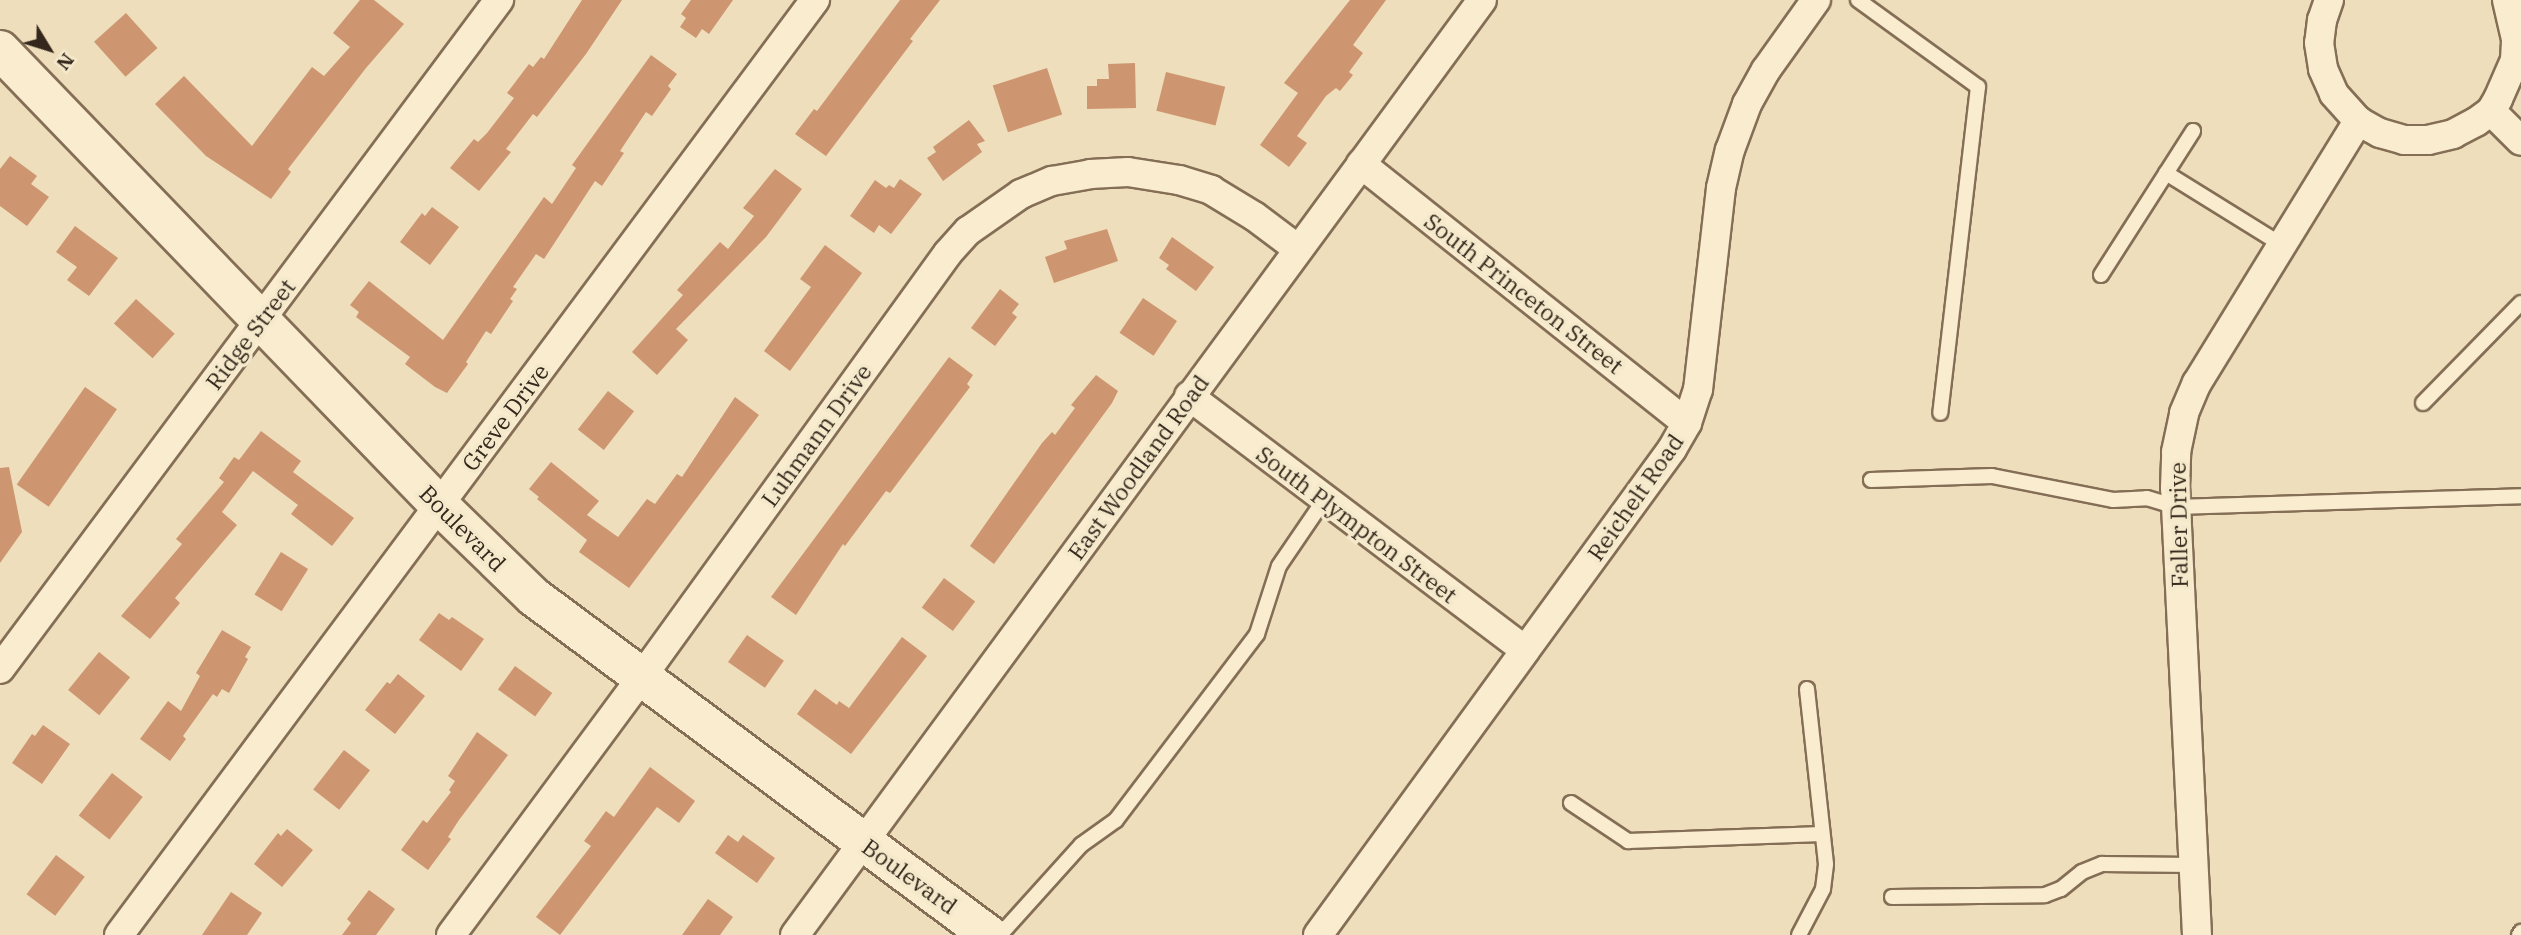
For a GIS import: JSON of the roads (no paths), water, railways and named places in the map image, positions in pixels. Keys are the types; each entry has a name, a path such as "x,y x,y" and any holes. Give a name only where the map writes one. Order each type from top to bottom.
{"street":[{"name":"Ridge Street","path":"0,669 499,0"},
{"name":"Greve Drive","path":"119,935 816,0"},
{"name":"East Woodland Road","path":"795,935 1482,0"},
{"name":"Reichelt Road","path":"1318,935 1672,449 1687,423 1698,390 1721,188 1730,150 1747,104 1766,70 1816,0"},
{"path":"2329,0 2322,19 2319,43 2323,69 2334,94 2358,121 2380,133 2404,140 2428,140 2453,134 2491,111 2509,79 2515,60 2516,39 2507,0"},
{"name":"Boulevard","path":"0,50 439,505 542,604 990,934"},
{"path":"2491,111 2521,141"},
{"name":"Faller Drive","path":"2197,935 2176,507 2176,452 2184,413 2197,383 2358,121"},
{"name":"South Princeton Street","path":"1361,164 1687,423"},
{"name":"Luhmann Drive","path":"450,935 641,678 947,253 968,231 1021,194 1071,177 1111,172 1150,174 1195,184 1224,197 1298,249"},
{"name":"South Plympton Street","path":"1189,396 1525,650"}],"lane":[{"path":"1858,0 1978,87 1940,413"},
{"path":"2101,275 2193,131"},
{"path":"2166,173 2282,245"},
{"path":"2423,403 2521,303"},
{"path":"1871,480 1992,476 2113,499 2147,498 2176,507 2521,496"},
{"path":"990,934 1081,845 1116,820 1257,634 1279,566 1324,500"},
{"path":"1806,933 1824,889 1826,864 1807,689"},
{"path":"1571,803 1628,841 1822,834"},
{"path":"1892,897 2045,895 2061,889 2082,872 2102,864 2193,866"}]}
